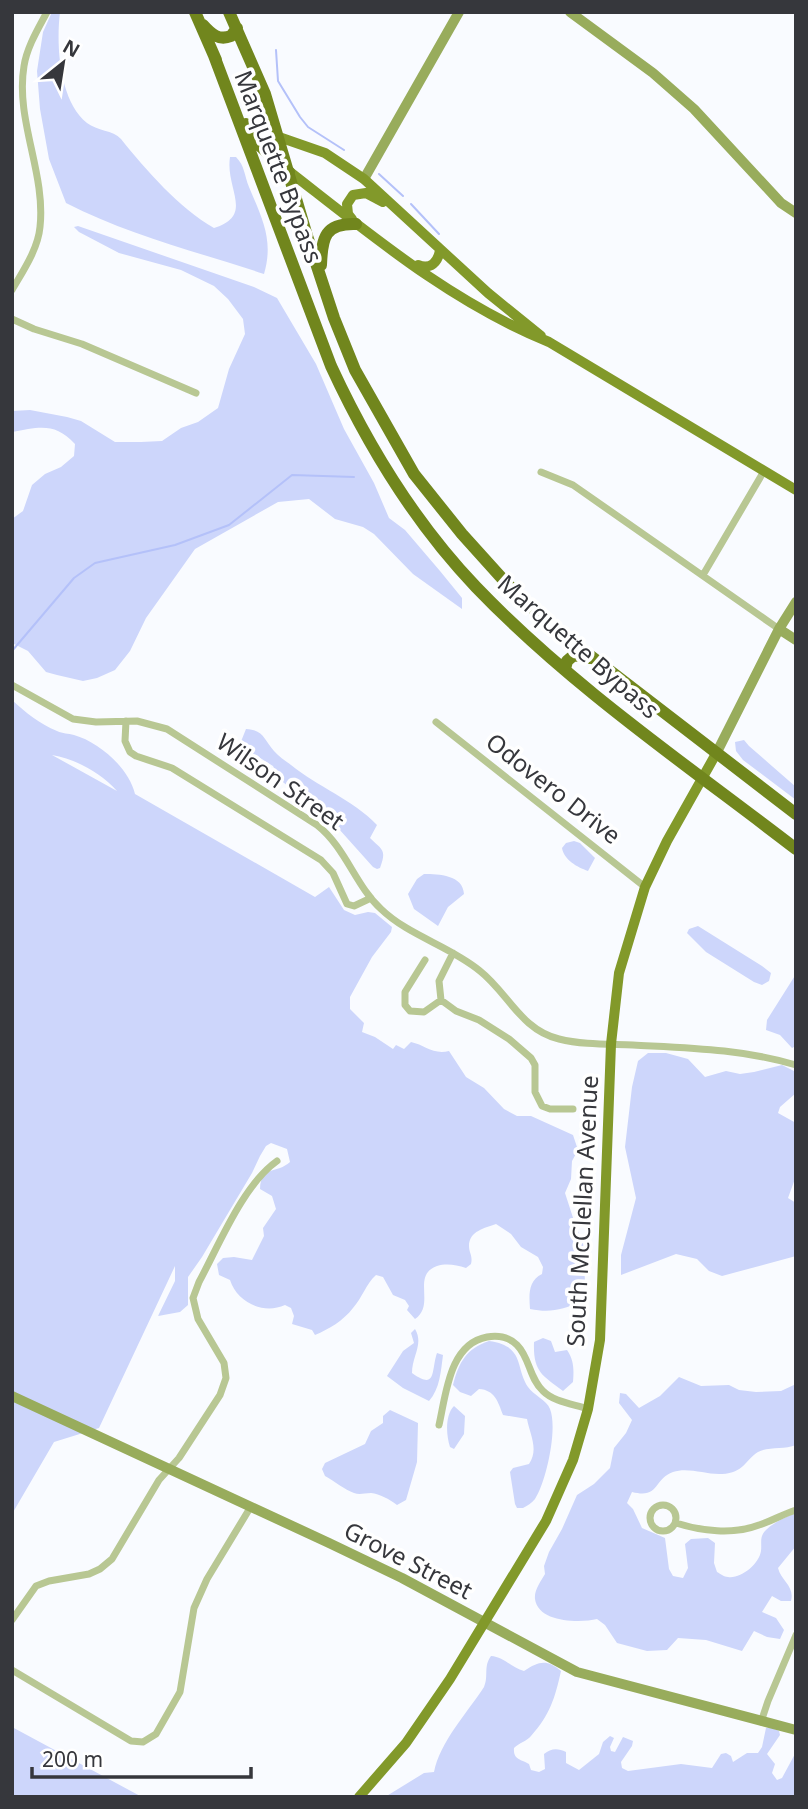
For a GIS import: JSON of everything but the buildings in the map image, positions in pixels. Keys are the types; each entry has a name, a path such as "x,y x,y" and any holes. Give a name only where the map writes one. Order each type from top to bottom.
{"highway":[{"name":"Marquette Bypass","path":"229,12 265,94 307,236 355,370 414,474 461,534 553,627 796,814"},
{"path":"196,16 213,34 222,38 232,36 237,28"},
{"path":"196,16 250,132 265,151 290,172"},
{"name":"Marquette Bypass","path":"213,53 331,366 350,408 387,474 474,586 523,633 616,712 796,849"},
{"path":"321,276 322,245 326,234 336,225 356,224"},
{"path":"565,669 567,661 575,655 597,660"}],"main road":[{"path":"364,179 459,12"},
{"path":"570,12 653,73 694,109 781,204 796,213"},
{"path":"279,137 325,153 364,179 488,293 549,342"},
{"path":"290,172 409,262 505,323 549,342 796,490"},
{"path":"356,224 348,214 347,204 357,193 366,193 398,210"},
{"path":"409,262 430,267 437,260 440,250"},
{"name":"South McClellan Avenue","path":"359,1797 430,1709 546,1521 573,1460 588,1409 600,1340 611,1044 619,973 645,887 779,629 796,602"},
{"path":"779,629 796,640"},
{"name":"Grove Street","path":"12,1396 402,1578 483,1624 577,1672 796,1730"}],"street":[{"path":"12,290 37,243 40,228 40,194 22,94 24,64 31,42 47,12"},
{"path":"12,319 82,344 196,393"},
{"path":"703,575 764,471"},
{"path":"541,472 573,485 779,629"},
{"name":"Wilson Street","path":"12,685 73,719 149,723 167,729 317,825 342,851 371,898 398,922 477,968 495,983 525,1022 541,1032 557,1039 583,1043 710,1049 766,1056 796,1065"},
{"path":"126,722 125,741 130,752 172,768 321,860 333,873 347,904 354,906 371,898"},
{"name":"Odovero Drive","path":"436,722 645,887"},
{"path":"453,953 439,981 441,1000 509,1039 531,1058 535,1065 535,1092 542,1106 550,1109 573,1109"},
{"path":"425,960 405,992 405,1005 410,1011 424,1012 441,1000"},
{"path":"12,1620 36,1586 48,1581 89,1574 112,1559 159,1480 169,1470 220,1395 226,1378 224,1363 198,1319 193,1298 199,1282 249,1191 265,1170 276,1161"},
{"path":"439,1425 457,1359 464,1349 474,1342 494,1336 507,1338 519,1347 526,1357 536,1384 549,1396 588,1409"},
{"path":"12,1670 131,1741 144,1742 156,1734 180,1692 194,1608 207,1579 250,1508"},
{"path":"676,1522 695,1529 734,1531 754,1527 796,1510"},
{"path":"761,1722 796,1635"}],"shaded area":[{"path":"52,12 60,12 61,71 70,101 78,113 91,126 118,136 176,199 214,228 226,223 236,208 230,157 239,160 265,229 268,250 264,274 138,234 66,203 49,159 40,109 37,71 43,32"},
{"path":"78,226 254,287 277,298 316,364 344,429 374,483 389,518 405,530 462,598 462,609 413,574 374,534 363,527 335,519 309,499 278,502 195,549 146,618 130,651 115,670 83,681 57,675 46,672 28,651 12,643 12,519 23,511 32,485 74,456 75,444 53,429 12,432 12,411 30,410 81,421 115,442 162,441 218,408 229,369 245,334 243,319 214,286 181,270 119,253 79,232 74,227"},
{"path":"12,700 45,725 59,732 84,738 103,750 120,766 135,794 315,897 329,887 344,910 355,915 375,913 392,927 350,997 350,1009 364,1023 362,1032 393,1049 396,1045 404,1049 411,1042 434,1051 449,1051 466,1077 484,1088 504,1109 517,1116 531,1116 573,1135 578,1150 572,1161 571,1179 565,1193 583,1242 585,1282 581,1301 556,1310 530,1309 530,1289 534,1280 542,1274 543,1267 538,1257 521,1247 511,1234 496,1224 478,1231 472,1237 469,1246 472,1259 466,1268 444,1265 429,1270 424,1283 424,1306 415,1319 407,1310 409,1306 405,1300 393,1295 383,1277 376,1275 345,1317 315,1335 312,1330 292,1324 294,1316 291,1308 285,1305 268,1308 252,1304 238,1295 230,1280 219,1275 217,1264 223,1258 252,1260 264,1236 263,1228 276,1209 272,1196 260,1189 261,1181 267,1173 290,1162 287,1149 271,1143 266,1146 188,1277 188,1305 180,1312 158,1316 175,1281 175,1266 99,1428 54,1442 12,1514","holes":["52,755 96,773 117,791"]},
{"path":"246,729 263,736 280,757 357,808 377,825 370,838 382,850 380,868 373,867 330,819 279,779 273,766 257,756 242,755 238,749"},
{"path":"744,740 796,787 796,800 743,760 736,751 735,742"},
{"path":"566,843 580,843 595,858 588,871 572,862 563,852 562,848"},
{"path":"424,874 455,879 463,888 464,894 448,907 438,926 414,909 408,894 417,879"},
{"path":"698,926 762,966 771,973 769,981 762,985 754,982 706,952 687,933 689,929"},
{"path":"796,974 796,1046 792,1048 780,1035 766,1030 767,1020"},
{"path":"648,1053 666,1053 688,1059 705,1077 726,1071 740,1074 782,1065 796,1072 796,1093 780,1107 778,1113 796,1123 796,1176 788,1198 796,1203 796,1256 722,1276 709,1271 697,1259 676,1254 621,1275 621,1255 636,1198 625,1147 632,1087 638,1061"},
{"path":"415,1329 418,1345 412,1373 429,1379 437,1353 443,1355 438,1385 429,1401 403,1388 387,1376 403,1351 414,1343 411,1333"},
{"path":"543,1338 551,1341 555,1352 567,1350 571,1358 573,1382 563,1391 544,1376 537,1366 534,1342"},
{"path":"489,1341 508,1347 514,1352 528,1387 548,1406 552,1418 552,1442 543,1481 535,1499 523,1508 517,1508 515,1504 510,1472 513,1468 529,1464 532,1458 533,1442 527,1419 503,1415 489,1392 479,1389 471,1396 460,1392 453,1385 469,1352"},
{"path":"679,1377 701,1386 729,1385 739,1390 756,1392 781,1391 796,1384 796,1445 758,1452 740,1469 729,1473 685,1470 673,1472 662,1479 652,1491 632,1492 627,1503 642,1528 665,1538 669,1569 673,1576 683,1578 688,1568 685,1544 691,1539 708,1538 715,1543 714,1563 717,1572 725,1576 738,1576 757,1561 766,1530 796,1513 796,1546 778,1568 791,1591 791,1601 781,1601 772,1596 762,1612 776,1618 784,1630 780,1639 754,1631 742,1651 706,1640 678,1638 667,1650 647,1651 617,1643 605,1625 597,1619 571,1621 552,1617 538,1607 535,1599 545,1574 544,1566 549,1552 577,1495 594,1484 610,1468 614,1448 632,1420 619,1403 620,1393 626,1394 639,1408 660,1396"},
{"path":"454,1406 465,1416 464,1434 454,1449 450,1447 447,1425"},
{"path":"390,1410 418,1423 417,1462 406,1500 397,1505 378,1494 351,1492 325,1476 322,1469 325,1463 365,1444 371,1431 383,1423 383,1416"},
{"path":"491,1656 524,1671 534,1665 547,1663 561,1671 554,1698 543,1721 529,1738 514,1748 516,1757 529,1764 531,1770 539,1772 545,1769 544,1754 555,1749 566,1752 566,1763 579,1770 599,1754 603,1742 610,1736 614,1738 611,1751 615,1752 623,1737 633,1741 621,1762 622,1768 628,1771 681,1764 712,1768 721,1754 731,1756 733,1762 747,1753 758,1753 766,1728 771,1727 779,1731 780,1735 767,1754 775,1764 772,1773 777,1780 782,1778 796,1752 796,1797 385,1797 424,1773 434,1772 448,1739 484,1687 487,1664"},
{"path":"12,1727 142,1797 12,1797"}],"waterway":[{"path":"276,50 278,81 300,117 308,127 344,150"},
{"path":"379,174 403,196"},
{"path":"411,204 439,234"},
{"path":"12,651 74,578 95,563 175,545 229,525 292,475 354,477"}]}
